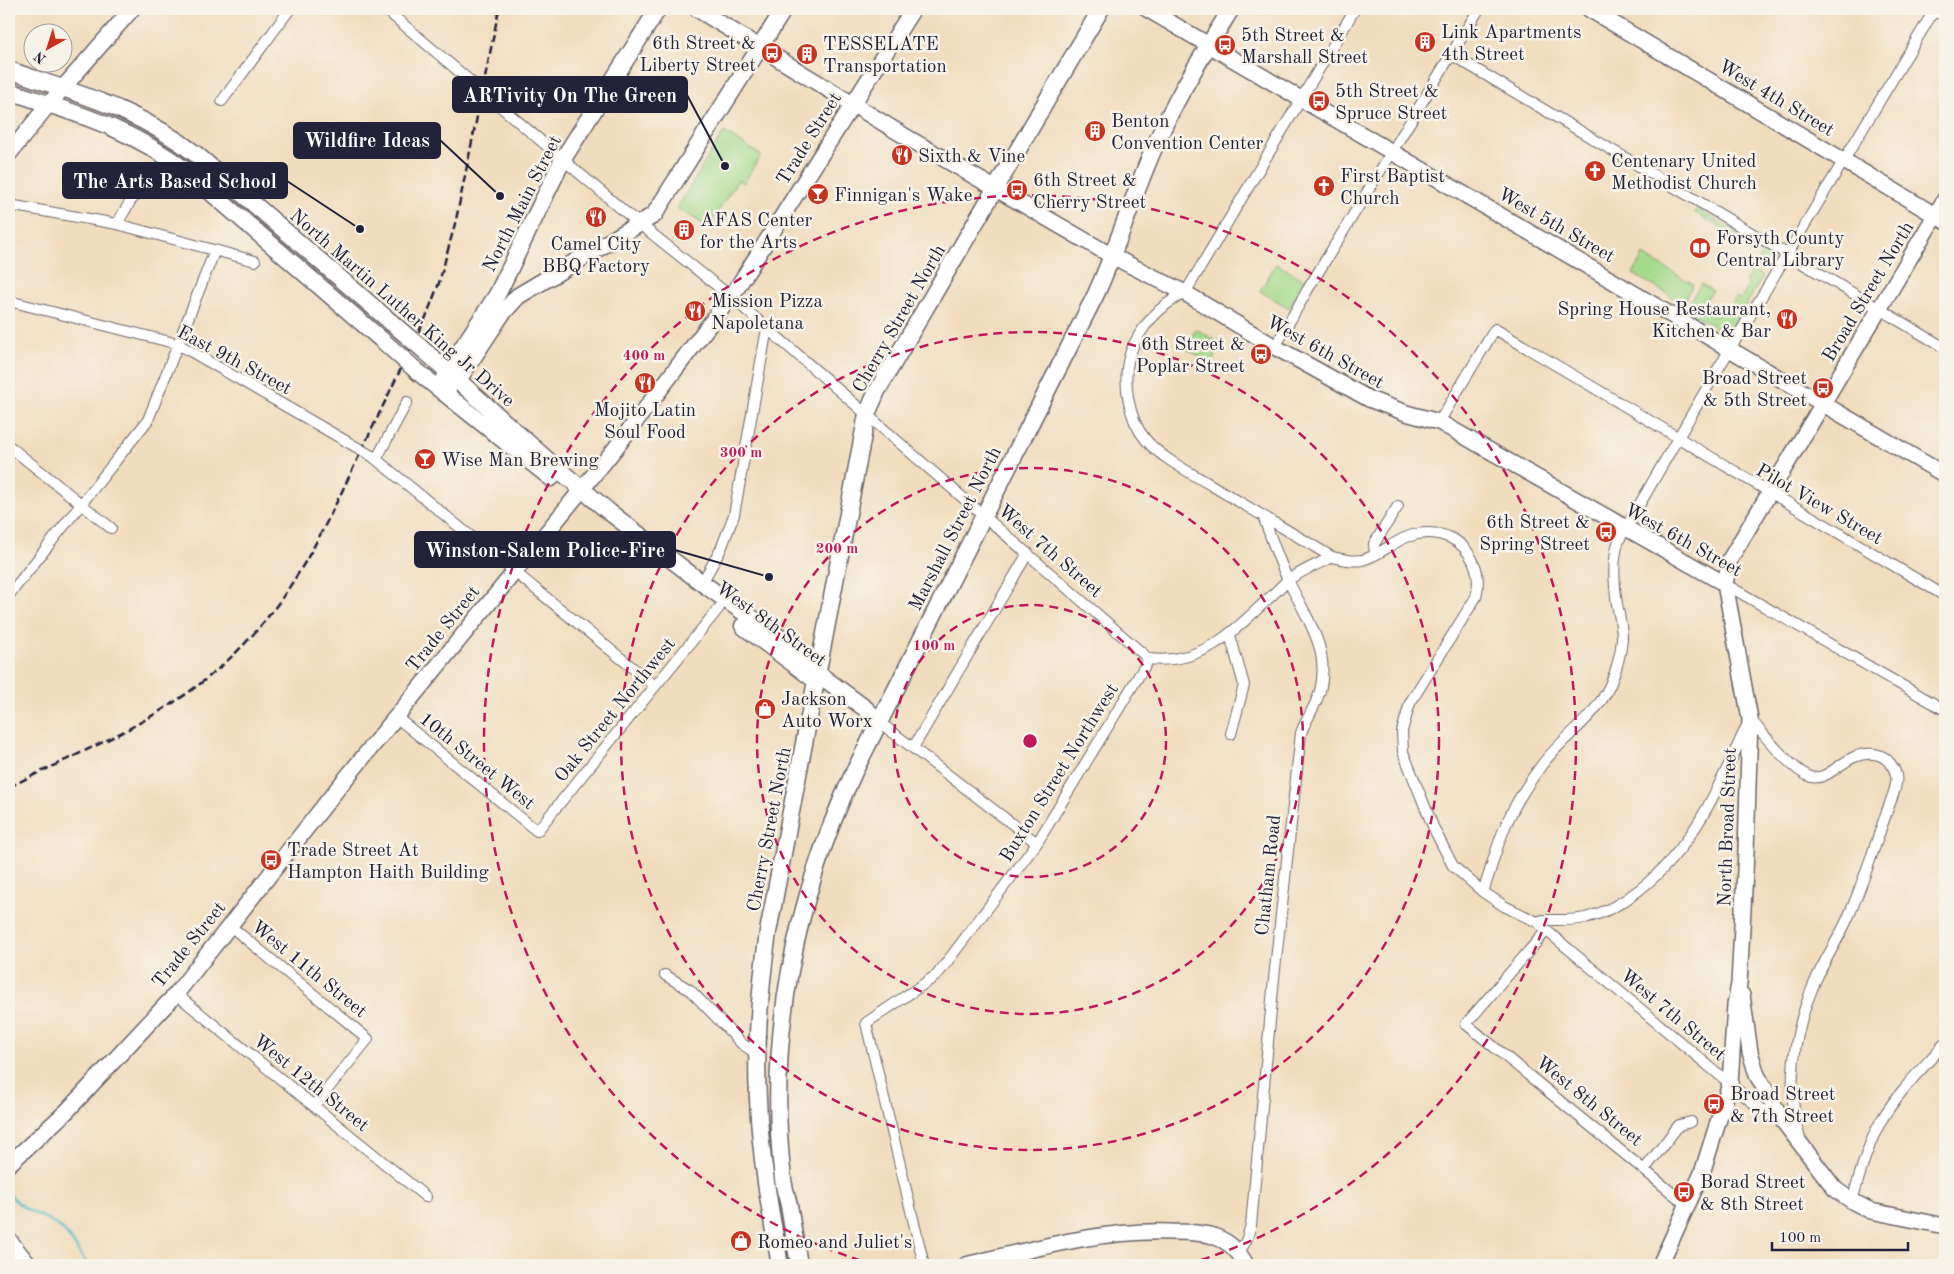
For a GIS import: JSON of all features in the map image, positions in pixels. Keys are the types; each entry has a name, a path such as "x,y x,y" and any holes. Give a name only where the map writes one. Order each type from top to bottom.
{"main road":[{"name":"North Main Street","path":"441,392 509,270 563,159 658,9"},
{"path":"452,375 506,308 518,296 650,219 657,211 784,9"},
{"name":"Cherry Street North","path":"780,1265 763,1163 758,1098 757,1054 760,998 767,940 867,414 877,391 1101,9"},
{"name":"Marshall Street North","path":"799,1265 783,1182 779,1132 780,1059 788,984 802,910 819,855 843,794 1096,294 1142,176 1163,128 1231,9"},
{"name":"North Martin Luther King Jr Drive","path":"9,70 126,111 155,126 183,144 452,375 578,493"},
{"name":"North Martin Luther King Jr Drive","path":"9,91 118,129 145,143 175,163 441,392 529,459 578,493"},
{"path":"509,270 517,282 532,287"},
{"name":"West 8th Street","path":"578,493 630,528 702,583 793,647 817,677"},
{"name":"West 8th Street","path":"578,493 628,541 879,722"},
{"path":"793,647 814,642 826,631"}],"street":[{"path":"9,154 48,105 131,9"},
{"path":"222,101 290,9"},
{"name":"West 7th Street","path":"384,9 640,224 768,328 1149,659"},
{"name":"West 6th Street","path":"697,9 852,104 1112,256 1184,293 1275,347 1369,399 1406,413 1439,422 1945,710"},
{"name":"Trade Street","path":"9,1164 67,1111 176,994 396,717 632,428 730,296 913,9"},
{"name":"West 5th Street","path":"1147,9 1945,475"},
{"path":"1355,9 1302,100 1184,293 1155,315 1139,334 1129,357 1127,370 1130,403 1139,430 1156,450 1186,470 1332,556 1352,561 1375,555 1406,537 1438,533 1460,544 1473,560 1476,568 1478,589 1476,597 1410,703 1404,719 1401,740 1408,768 1446,855 1453,866 1482,892 1504,906 1537,922 1585,918 1601,913 1630,897 1668,865 1691,836 1704,814 1750,719 1785,758 1808,776 1821,777 1849,758 1864,754 1882,756 1888,760 1894,767 1897,779 1847,920 1814,983 1798,1030 1794,1068 1794,1109 1801,1141"},
{"path":"1275,347 1308,289 1479,9"},
{"name":"West 4th Street","path":"1589,9 1940,218"},
{"path":"1482,892 1510,814 1525,789 1552,752 1594,711 1610,686 1620,654 1622,638 1615,572 1616,547 1625,529 1934,9 1945,16"},
{"path":"1452,55 1945,348"},
{"path":"117,224 131,200 175,163"},
{"name":"Broad Street North","path":"1823,404 1880,309 1940,218 1945,199"},
{"path":"9,204 117,224 255,261"},
{"path":"9,595 148,420 215,250"},
{"name":"East 9th Street","path":"9,301 178,344 375,457 655,686"},
{"path":"702,583 724,543 734,515 768,328"},
{"name":"Pilot View Street","path":"1439,422 1495,329 1677,439 1945,596"},
{"path":"375,457 407,402"},
{"name":"North Broad Street","path":"1660,1265 1702,1173 1730,1084 1735,1005 1739,984 1746,852 1750,719 1725,584 1730,559 1823,404"},
{"path":"9,446 111,528"},
{"path":"1375,555 1374,544 1398,506"},
{"name":"Chatham Road","path":"1243,1259 1251,1225 1274,978 1301,733 1315,703 1321,679 1322,662 1317,638 1288,580 1263,516"},
{"path":"913,748 1028,553"},
{"path":"1149,659 1167,661 1203,651 1230,635 1288,580 1332,556"},
{"name":"Oak Street Northwest","path":"536,831 719,608"},
{"path":"1230,635 1244,685 1231,734"},
{"name":"Buxton Street Northwest","path":"924,1265 866,1023 937,975 1037,843 1149,659"},
{"name":"10th Street West","path":"396,717 536,831"},
{"name":"West 8th Street","path":"879,722 1037,843"},
{"name":"West 7th Street","path":"1537,922 1759,1108 1783,1121"},
{"name":"West 11th Street","path":"229,925 368,1039 314,1106"},
{"name":"West 8th Street","path":"1546,931 1466,1024 1688,1206"},
{"path":"665,975 690,990 742,1044 757,1054"},
{"path":"1739,984 1743,998 1750,1052 1757,1075 1783,1121 1801,1141 1835,1188 1852,1202 1871,1211 1945,1226"},
{"name":"West 12th Street","path":"176,994 426,1197"},
{"path":"1852,1202 1862,1164 1881,1122 1898,1097 1945,1044"},
{"path":"1644,1170 1679,1125 1690,1122"},
{"path":"966,1265 1086,1237 1137,1232 1196,1233 1213,1236 1227,1242 1243,1259"},
{"path":"9,1240 29,1265"}],"green space":[{"path":"724,132 761,155 744,183 738,180 708,227 677,208"},
{"path":"1697,209 1776,256 1768,268 1757,261 1762,252 1694,212"},
{"path":"1643,255 1693,284 1683,303 1633,274"},
{"path":"1276,264 1305,280 1289,308 1260,291"},
{"path":"1752,270 1763,276 1728,335 1691,313 1692,309 1687,306 1701,284 1713,291 1704,301 1703,311 1712,316 1731,305 1736,297 1740,299 1743,296 1748,286 1745,282"},
{"path":"1196,329 1222,344 1211,363 1185,348"}],"waterway":[{"path":"9,1193 28,1210 49,1220 63,1230 88,1265"}],"railway":[{"path":"9,787 133,727 180,699 229,659 253,634 293,581 342,492 426,317 439,283 456,220 499,9"}],"place":[{"name":"Link Apartments 4th Street","path":"1425,42"},
{"name":"5th Street & Marshall Street","path":"1225,45"},
{"name":"6th Street & Liberty Street","path":"772,53"},
{"name":"TESSELATE Transportation","path":"807,54"},
{"name":"5th Street & Spruce Street","path":"1319,101"},
{"name":"Benton Convention Center","path":"1095,131"},
{"name":"Sixth & Vine","path":"902,155"},
{"name":"ARTivity On The Green","path":"725,166"},
{"name":"Centenary United Methodist Church","path":"1595,171"},
{"name":"First Baptist Church","path":"1324,186"},
{"name":"6th Street & Cherry Street","path":"1017,190"},
{"name":"Finnigan's Wake","path":"818,194"},
{"name":"Wildfire Ideas","path":"500,196"},
{"name":"Camel City BBQ Factory","path":"596,217"},
{"name":"The Arts Based School","path":"360,229"},
{"name":"AFAS Center for the Arts","path":"684,230"},
{"name":"Forsyth County Central Library","path":"1700,248"},
{"name":"Mission Pizza Napoletana","path":"695,311"},
{"name":"Spring House Restaurant, Kitchen & Bar","path":"1787,319"},
{"name":"6th Street & Poplar Street","path":"1261,354"},
{"name":"Mojito Latin Soul Food","path":"645,383"},
{"name":"Broad Street & 5th Street","path":"1823,388"},
{"name":"Wise Man Brewing","path":"425,459"},
{"name":"6th Street & Spring Street","path":"1606,532"},
{"name":"Winston-Salem Police-Fire","path":"769,577"},
{"name":"Jackson Auto Worx","path":"765,709"},
{"name":"Trade Street At Hampton Haith Building","path":"271,860"},
{"name":"Broad Street & 7th Street","path":"1714,1104"},
{"name":"Borad Street & 8th Street","path":"1684,1192"},
{"name":"Romeo and Juliet's","path":"741,1241"}]}
